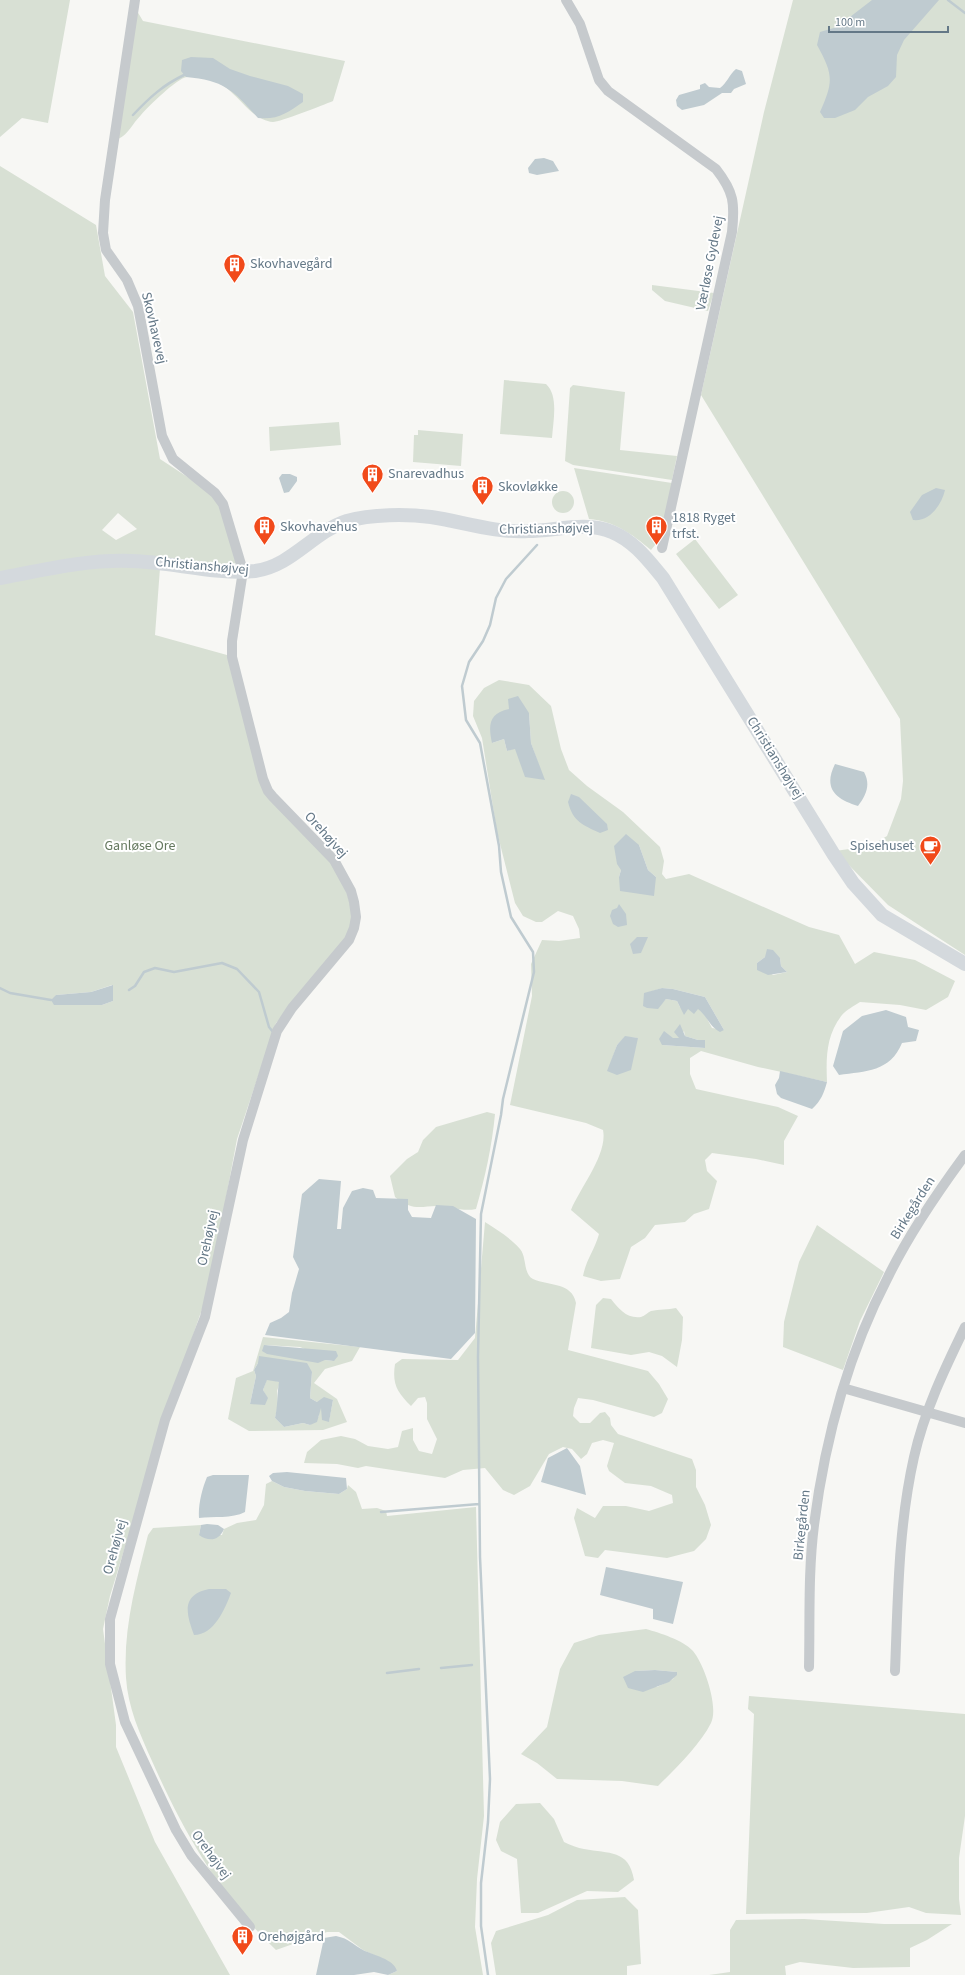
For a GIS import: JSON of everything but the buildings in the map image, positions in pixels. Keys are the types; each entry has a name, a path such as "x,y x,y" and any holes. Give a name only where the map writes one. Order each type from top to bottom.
{"street":[{"name":"Skovhavevej","path":"135,0 105,200 103,233 106,250 127,280 138,306 162,436 166,448 173,459 215,493 223,504 243,571"},
{"name":"Værløse Gydevej","path":"566,0 580,24 599,80 608,91 716,168 728,184 733,203 732,232 662,548"},
{"name":"Christianshøjvej","path":"0,578 92,562 132,560 256,571 274,566 292,557 337,526 347,521 372,518 407,516 431,517 510,532 582,527 611,531 625,538 639,550 663,578 831,850 853,883 882,915 965,964"},
{"name":"Orehøjvej","path":"243,571 232,641 232,657 263,779 268,791 273,797 334,860 350,890 354,902 356,917 349,940 292,1008 283,1020 274,1039 243,1140 205,1317 165,1420 122,1573 110,1619 110,1664 125,1722 176,1830 191,1855 250,1927"},
{"name":"Birkegården","path":"809,1667 814,1526 821,1477 830,1431 843,1388 867,1322 887,1278 927,1210 965,1154"},
{"path":"895,1671 899,1563 903,1518 914,1456 928,1411 947,1364 965,1327"},
{"path":"843,1388 928,1411 965,1423"}],"green space":[{"path":"0,0 70,0 48,123 22,118 0,137"},
{"path":"793,0 965,0 965,955 888,905 835,851 870,846 887,836 901,799 903,781 900,719 701,395 764,112"},
{"path":"137,11 143,21 345,61 333,101 273,122 262,119 253,113 236,96 215,81 203,77 187,77 177,82 163,93 138,118 125,134 118,139"},
{"name":"Ganløse Ore","path":"0,166 96,225 105,276 133,312 160,459 218,497 238,563 160,568 155,635 227,655 270,796 332,862 344,883 354,918 348,939 276,1023 237,1139 209,1289 168,1407 110,1596 103,1629 116,1725 116,1747 155,1842 230,1975 0,1975","holes":["118,513 137,529 116,540 102,530","112,985 113,1001 102,1005 54,1005 56,995 91,992"]},
{"path":"652,285 714,293 708,311 665,301 652,290"},
{"path":"504,380 546,384 553,395 554,402 552,438 500,434"},
{"path":"573,385 625,392 620,450 677,456 672,480 573,465 565,461 570,388"},
{"path":"339,422 341,445 270,451 269,427"},
{"path":"418,430 463,434 461,466 413,462 414,435 418,435"},
{"path":"574,468 672,483 660,539 651,550 615,525 589,519"},
{"path":"563,491 571,494 574,502 571,510 563,513 555,510 552,502 555,494"},
{"path":"695,539 738,595 719,609 676,554"},
{"path":"499,680 529,685 551,706 561,749 569,770 587,786 623,812 660,847 664,861 662,874 666,879 689,874 809,927 839,935 855,964 874,952 915,960 955,981 948,997 926,1010 900,1005 860,1002 846,1011 837,1023 830,1039 827,1056 827,1082 758,1067 701,1051 690,1058 690,1074 696,1089 778,1107 798,1116 784,1141 784,1165 756,1159 712,1153 705,1160 707,1171 717,1181 709,1209 694,1214 685,1222 655,1225 645,1238 631,1247 620,1279 601,1281 583,1276 599,1234 571,1210 592,1171 601,1150 603,1130 586,1123 510,1105 532,996 531,964 542,940 559,941 580,938 579,929 573,916 558,911 542,922 536,922 523,916 515,903 497,832 482,738 473,716 474,701 484,688","holes":["509,709 529,713 531,743 544,780 515,748 507,751 504,739 492,743","639,845 648,870 656,877 619,877 621,870","765,957 780,958 781,966 787,972 773,975 757,963","662,988 673,989 705,997 724,1030 712,1028 704,1013 698,1008 688,1009 680,1007 677,1001 666,999 662,1003 650,992","684,1031 685,1036 698,1040 705,1040 705,1048 662,1045 673,1038 680,1038","625,1037 638,1038 608,1071 617,1045"]},
{"path":"487,1112 495,1114 494,1126 488,1162 476,1209 466,1210 436,1206 415,1207 404,1204 395,1197 390,1176 407,1159 418,1152 423,1140 436,1127"},
{"path":"485,1222 508,1238 520,1249 524,1256 526,1269 530,1277 565,1288 574,1296 576,1303 568,1350 648,1371 659,1384 668,1399 662,1413 654,1417 593,1400 578,1398 573,1416 580,1423 590,1423 600,1413 605,1412 610,1418 611,1425 618,1434 692,1459 696,1470 696,1487 705,1505 711,1525 706,1539 694,1551 667,1558 605,1550 598,1558 585,1556 574,1518 577,1508 595,1518 603,1506 626,1506 649,1511 673,1503 672,1495 651,1486 625,1483 609,1471 607,1466 614,1443 603,1440 592,1443 587,1454 581,1459 572,1449 563,1447 549,1454 530,1486 514,1495 503,1490 485,1468 463,1470 445,1478 366,1466 358,1468 337,1464 304,1463 307,1452 321,1440 341,1436 355,1439 368,1446 388,1449 398,1447 402,1431 413,1428 413,1440 419,1451 432,1454 437,1439 427,1419 427,1403 425,1397 418,1398 411,1406 406,1401 399,1392 395,1382 395,1364 402,1359 458,1360 475,1338"},
{"path":"817,1225 884,1272 860,1321 843,1370 783,1347 784,1322 799,1262"},
{"path":"603,1298 611,1299 627,1315 636,1317 641,1317 651,1311 676,1308 683,1317 682,1340 677,1367 662,1356 649,1352 631,1355 591,1348 596,1305"},
{"path":"263,1337 360,1347 352,1361 325,1369 314,1383 337,1399 347,1422 323,1430 249,1431 228,1419 236,1378 253,1371","holes":["264,1345 300,1347 334,1361 325,1360","258,1363 312,1372 310,1398 317,1402 333,1400 329,1421 321,1407 319,1410 319,1416 310,1425 303,1423 284,1427 275,1418 278,1405 277,1391 280,1382 267,1379 263,1390 267,1398 250,1404 256,1376 254,1370"]},
{"path":"272,1481 284,1487 305,1491 339,1494 347,1489 348,1485 356,1492 362,1509 377,1508 386,1511 387,1516 476,1507 484,1816 477,1879 475,1927 483,1975 388,1975 397,1971 389,1962 363,1950 339,1932 327,1932 276,1950 256,1930 238,1908 205,1862 177,1813 143,1741 135,1721 127,1689 126,1641 131,1606 148,1535 153,1528 201,1525 199,1535 222,1535 224,1529 237,1523 256,1520 264,1505 266,1484"},
{"path":"646,1629 664,1635 689,1647 702,1665 706,1675 712,1697 713,1716 711,1723 694,1748 658,1786 622,1781 557,1779 537,1763 521,1754 547,1727 560,1669 574,1643 599,1635","holes":["655,1670 677,1672 673,1679 657,1687 635,1671"]},
{"path":"749,1696 965,1714 965,1816 959,1858 959,1899 961,1915 926,1913 909,1907 867,1913 746,1914 754,1714 748,1709"},
{"path":"540,1803 554,1819 564,1842 579,1848 609,1853 623,1858 628,1863 634,1880 618,1892 587,1891 538,1913 521,1913 517,1859 501,1851 496,1840 500,1822 516,1804"},
{"path":"625,1897 638,1910 641,1964 627,1966 627,1975 496,1975 491,1943 496,1931 548,1915 577,1900"},
{"path":"804,1919 884,1924 952,1924 927,1940 910,1948 910,1967 853,1968 800,1962 785,1966 786,1975 709,1975 730,1972 730,1930 736,1920"}],"shaded area":[{"path":"872,0 939,0 904,40 897,55 896,77 888,86 868,97 855,110 835,118 824,118 820,112 828,93 830,78 826,63 817,45 820,32 837,27"},
{"path":"191,57 213,58 230,69 288,86 303,94 303,102 277,117 258,118 235,94 227,88 210,81 186,77 181,71 182,60"},
{"path":"736,69 742,71 746,84 734,89 731,93 722,93 704,105 682,110 677,106 676,100 679,95 700,89 700,85 705,83 709,87 720,88"},
{"path":"544,158 553,161 559,171 537,175 529,173 528,168 535,159"},
{"path":"282,474 290,474 297,477 297,481 289,492 284,493 279,478"},
{"path":"936,488 945,490 938,506 925,518 913,520 910,512 922,495"},
{"path":"518,696 529,713 531,743 545,780 525,777 515,749 507,751 504,739 492,743 490,725 494,717 497,713 509,709 508,699"},
{"path":"835,764 864,772 867,781 867,790 858,806 843,800 833,791 830,780"},
{"path":"571,794 579,797 607,824 608,830 600,833 580,822 570,809 568,802"},
{"path":"626,834 639,845 648,870 656,877 654,896 620,891 619,877 621,870 617,864 614,846"},
{"path":"619,904 626,914 627,925 618,927 613,924 610,916 612,910 617,908"},
{"path":"637,937 648,937 641,953 633,954 630,944"},
{"path":"767,949 773,950 780,958 781,966 787,972 768,975 757,970 757,963 765,957"},
{"path":"113,985 113,1001 102,1005 54,1005 51,1000 56,995 91,992"},
{"path":"662,988 673,989 705,997 724,1030 720,1032 717,1030 698,1009 694,1014 688,1009 684,1015 677,1001 666,999 658,1009 643,1006 644,993"},
{"path":"886,1010 906,1017 908,1027 919,1030 916,1041 902,1043 897,1053 884,1065 868,1071 839,1075 833,1066 843,1031 862,1016"},
{"path":"680,1024 685,1036 698,1040 705,1040 705,1048 662,1045 659,1039 664,1031 673,1038 679,1038 674,1032"},
{"path":"625,1036 638,1038 631,1070 617,1075 607,1071 617,1045"},
{"path":"780,1071 827,1082 822,1097 812,1109 781,1098 777,1094 775,1085 779,1078"},
{"path":"319,1179 341,1181 337,1229 341,1229 343,1208 352,1191 363,1188 373,1190 376,1198 408,1199 408,1210 412,1217 431,1218 436,1205 453,1206 476,1219 475,1333 451,1359 265,1335 270,1323 289,1312 292,1293 299,1269 293,1257 302,1194"},
{"path":"264,1345 336,1351 338,1356 334,1361 325,1360 318,1363 267,1354 262,1351"},
{"path":"259,1356 307,1363 312,1372 310,1398 317,1402 324,1397 333,1400 329,1422 322,1420 321,1408 317,1422 310,1425 303,1423 284,1427 275,1418 279,1382 267,1380 263,1390 268,1398 265,1405 250,1404 256,1376 254,1370 258,1363"},
{"path":"567,1448 580,1466 586,1495 541,1482 548,1458"},
{"path":"287,1472 346,1478 347,1489 339,1494 305,1491 284,1487 272,1481 269,1476 273,1473"},
{"path":"213,1475 249,1475 245,1512 234,1516 199,1518 200,1502 207,1477"},
{"path":"201,1525 218,1525 224,1529 217,1538 206,1539 199,1535"},
{"path":"606,1567 683,1582 673,1624 653,1619 653,1609 600,1595"},
{"path":"209,1589 226,1589 231,1593 226,1606 213,1626 201,1634 194,1635 189,1619 188,1606 190,1600 194,1596"},
{"path":"655,1670 677,1672 677,1675 669,1682 643,1692 628,1688 623,1677 635,1671"},
{"path":"336,1936 351,1942 363,1950 388,1960 397,1971 388,1975 374,1972 354,1975 316,1975 324,1938"}],"waterway":[{"path":"948,0 965,13"},
{"path":"133,115 157,92 169,83 184,75"},
{"path":"488,1975 481,1926 481,1883 488,1822 490,1779 480,1557 478,1357 481,1214 503,1099 534,972 533,952 511,917 501,872 499,846 480,743 466,720 462,686 469,662 483,641 490,625 496,598 506,579 537,545"},
{"path":"129,990 135,986 144,972 155,968 174,972 222,963 237,969 259,992 269,1027 273,1032"},
{"path":"0,988 10,993 51,1000"},
{"path":"381,1512 479,1504"},
{"path":"441,1668 472,1665"},
{"path":"387,1673 419,1669"}],"place":[{"name":"Skovhavegård","path":"235,284"},
{"name":"Snarevadhus","path":"372,494"},
{"name":"Skovløkke","path":"483,506"},
{"name":"Skovhavehus","path":"265,546"},
{"name":"1818 Ryget trfst.","path":"657,546"},
{"name":"Spisehuset","path":"930,866"},
{"name":"Orehøjgård","path":"243,1956"}]}
